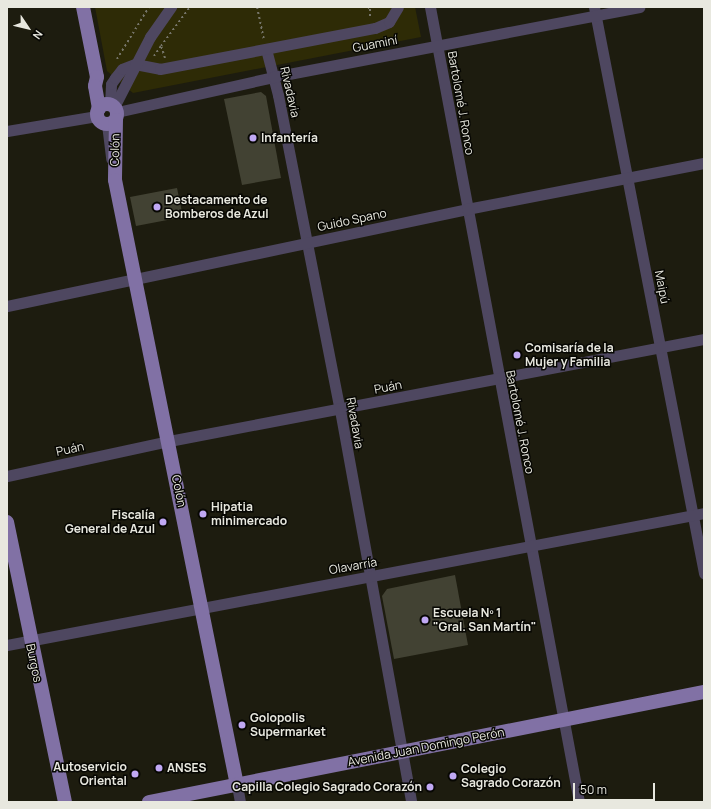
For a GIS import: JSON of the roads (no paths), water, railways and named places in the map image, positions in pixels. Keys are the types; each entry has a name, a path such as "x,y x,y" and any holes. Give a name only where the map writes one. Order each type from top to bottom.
{"main road":[{"name":"Colón","path":"83,7 97,77 103,84 108,112 115,180 134,279 169,441 237,784"},
{"name":"Burgos","path":"7,522 29,640 65,802"},
{"name":"Avenida Juan Domingo Perón","path":"149,802 704,692"}],"street":[{"path":"108,112 131,78 135,64 150,37 171,7"},
{"name":"Bartolomé J. Ronco","path":"430,7 498,378 579,802"},
{"name":"Guaminí","path":"7,131 108,112 273,77 438,46 595,11 639,7"},
{"path":"135,64 160,69 265,45 383,26 395,8"},
{"name":"Maipú","path":"595,11 661,347 698,514 704,573"},
{"name":"Rivadavia","path":"265,45 307,242 340,410 411,802"},
{"name":"Guido Spano","path":"7,306 467,209 704,163"},
{"name":"Puán","path":"7,476 169,441 340,410 704,339"},
{"name":"Olavarría","path":"7,645 201,606 370,577 698,514"},
{"name":"Colón","path":"237,784 240,802"}],"place":[{"name":"Infantería","path":"253,138"},
{"name":"Destacamento de Bomberos de Azul","path":"157,207"},
{"name":"Comisaría de la Mujer y Familia","path":"517,355"},
{"name":"Hipatia minimercado","path":"203,514"},
{"name":"Fiscalía General de Azul","path":"163,522"},
{"name":"Escuela Nº 1 \"Gral. San Martín\"","path":"425,620"},
{"name":"Golopolis Supermarket","path":"242,725"},
{"name":"ANSES","path":"159,768"},
{"name":"Autoservicio Oriental","path":"135,774"},
{"name":"Colegio Sagrado Corazón","path":"453,776"},
{"name":"Capilla Colegio Sagrado Corazón","path":"430,787"}]}
